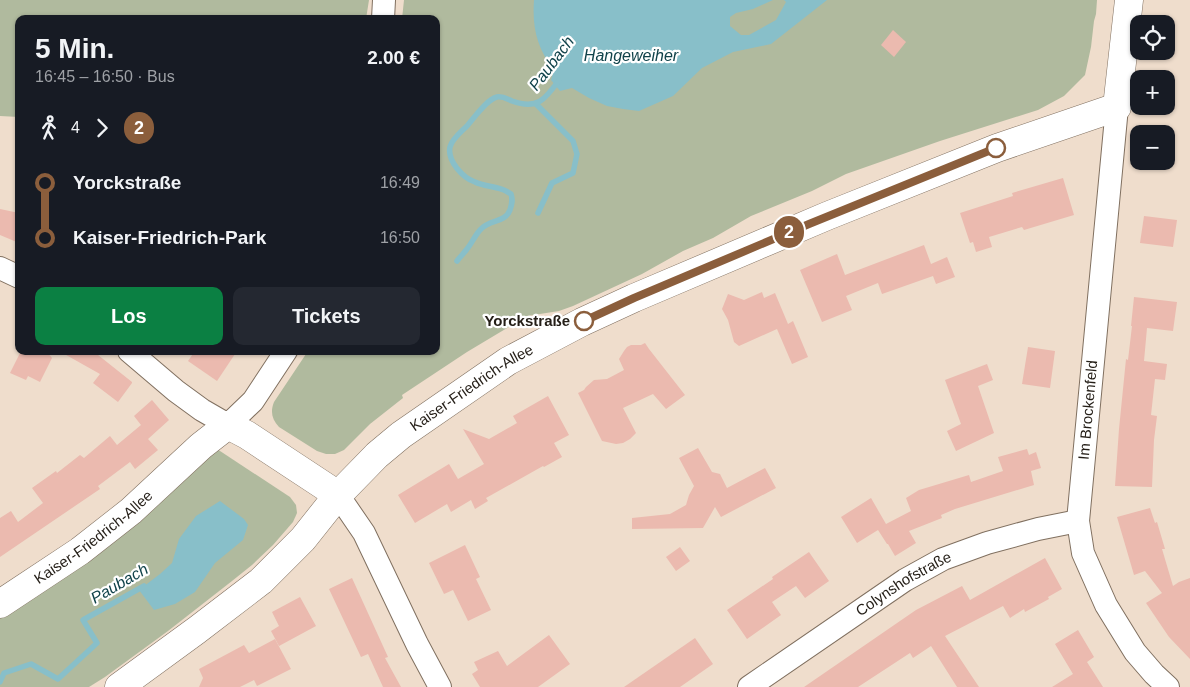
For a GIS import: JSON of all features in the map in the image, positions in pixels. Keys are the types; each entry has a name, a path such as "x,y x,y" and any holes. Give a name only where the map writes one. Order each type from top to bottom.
{"street":[{"path":"383,15 384,0"},
{"path":"1117,107 1129,0"},
{"name":"Kaiser-Friedrich-Allee","path":"119,687 261,580 303,539 338,495 377,455 401,435 508,361 582,322 634,298 808,224 997,148 1117,107"},
{"name":"Im Brockenfeld","path":"1117,107 1078,521 1083,553 1106,605 1135,652 1168,687"},
{"path":"0,268 15,275"},
{"path":"134,355 176,391 202,410 247,435 338,495 364,533 417,644 440,687"},
{"path":"228,425 253,401 283,355"},
{"name":"Kaiser-Friedrich-Allee","path":"0,604 80,551 131,511 201,446 228,425"},
{"name":"Colynshofstraße","path":"749,687 904,580 943,559 995,541 1038,529 1078,521"}],"green space":[{"path":"0,0 369,0 367,15 15,15 15,117 0,116"},
{"path":"404,0 1097,0 1091,47 1085,75 1064,96 1038,110 940,141 846,174 812,191 751,216 713,238 683,251 642,274 573,306 559,311 527,316 467,352 402,395 403,398 370,424 344,450 335,454 326,454 317,451 279,427 272,415 274,402 305,355 440,355 440,15 402,15"},
{"path":"217,449 290,497 296,505 297,513 293,522 273,545 252,565 168,631 89,687 0,687 0,615"}],"water":[{"name":"Hangeweiher","path":"534,0 773,0 753,9 736,13 730,17 730,26 741,35 749,35 776,20 786,2 784,0 827,0 771,44 733,52 702,68 673,96 639,111 607,106 572,88 560,91 551,80 554,70 543,54 537,37 534,20"},
{"path":"220,501 244,519 248,525 243,540 215,563 195,592 175,604 154,610 139,590 172,563 179,539 196,516"}],"building":[{"path":"893,30 906,42 894,57 881,45"},
{"path":"1063,178 1074,215 1024,230 1022,227 989,237 992,247 976,252 973,242 970,243 960,213 1013,196 1012,193"},
{"path":"0,209 15,212 15,241 0,235"},
{"path":"1144,216 1177,220 1173,247 1140,243"},
{"path":"924,245 931,264 947,257 955,277 936,284 933,276 882,294 878,283 846,296 852,310 822,322 800,270 837,254 845,275"},
{"path":"762,292 764,298 775,293 788,324 793,321 808,357 792,364 777,329 739,346 734,342 728,320 722,309 728,294 744,300"},
{"path":"1134,297 1177,302 1173,331 1147,328 1144,361 1167,364 1165,380 1155,379 1151,415 1157,416 1152,487 1115,486 1126,359 1128,360"},
{"path":"645,343 685,395 666,409 653,394 623,408 636,433 623,443 616,444 602,441 578,393 594,380 607,379 624,370 619,359 627,347"},
{"path":"1028,347 1055,351 1050,388 1022,384"},
{"path":"19,355 49,355 52,358 40,382 28,376 26,380 10,373"},
{"path":"66,355 98,355 132,382 118,402 93,383 100,374"},
{"path":"192,355 234,355 217,381 188,361"},
{"path":"987,364 993,380 978,386 994,433 956,451 947,431 961,424 945,380"},
{"path":"548,396 569,435 554,443 562,457 486,498 488,501 475,509 471,500 451,512 447,504 415,523 398,495 449,464 458,479 484,464 463,429 489,439 517,423 513,416"},
{"path":"152,400 169,420 148,439 158,450 135,469 130,462 98,486 100,489 0,557 0,518 11,511 18,522 43,503 32,488 56,471 57,473 80,455 84,458 110,436 117,445 141,425 134,416"},
{"path":"698,448 712,472 720,474 727,488 765,468 776,488 721,517 715,507 703,528 632,529 632,518 670,514 686,505 694,486 679,458"},
{"path":"1027,449 1029,455 1036,452 1041,468 1031,471 1034,485 955,509 941,515 942,518 909,531 916,543 895,556 878,530 857,543 841,517 871,498 886,524 911,511 906,498 919,490 969,475 971,482 1003,471 998,457"},
{"path":"1150,508 1155,523 1157,522 1165,549 1162,549 1173,586 1190,578 1190,659 1169,637 1146,603 1162,593 1145,571 1134,575 1117,517"},
{"path":"465,545 480,577 476,579 491,610 468,621 453,590 444,594 429,563"},
{"path":"680,547 690,561 676,571 666,557"},
{"path":"809,552 829,581 805,598 796,586 772,602 781,615 747,639 727,610"},
{"path":"1045,558 1062,589 1048,597 1049,599 1025,612 1024,609 1010,618 1003,606 945,636 979,687 957,687 931,646 913,658 910,653 858,687 804,687 916,610 962,586 970,600"},
{"path":"352,578 388,657 385,658 401,687 383,687 368,654 361,657 329,589"},
{"path":"300,597 316,626 279,646 271,631 279,626 272,612"},
{"path":"1078,630 1094,657 1087,662 1103,687 1052,687 1073,674 1055,644"},
{"path":"549,635 570,664 538,687 480,687 472,674 478,670 474,662 498,651 507,666"},
{"path":"695,638 713,664 680,687 624,687"},
{"path":"275,639 291,669 257,686 254,680 240,687 199,687 203,678 199,669 244,645 249,653"}],"waterway":[{"name":"Paubach","path":"457,261 481,229 508,214 512,200 511,194 506,191 470,180 461,173 451,158 450,147 453,141 493,98 501,97 521,104 534,104 545,98 559,80"},
{"path":"536,104 573,141 577,154 573,173 552,183 538,213"},
{"name":"Paubach","path":"0,682 4,673 31,664 58,679 97,643 83,620 144,586"}],"bus line":[{"name":"2","path":"584,321 809,224 996,148"}],"place":[{"name":"Yorckstraße","path":"584,321"}]}
